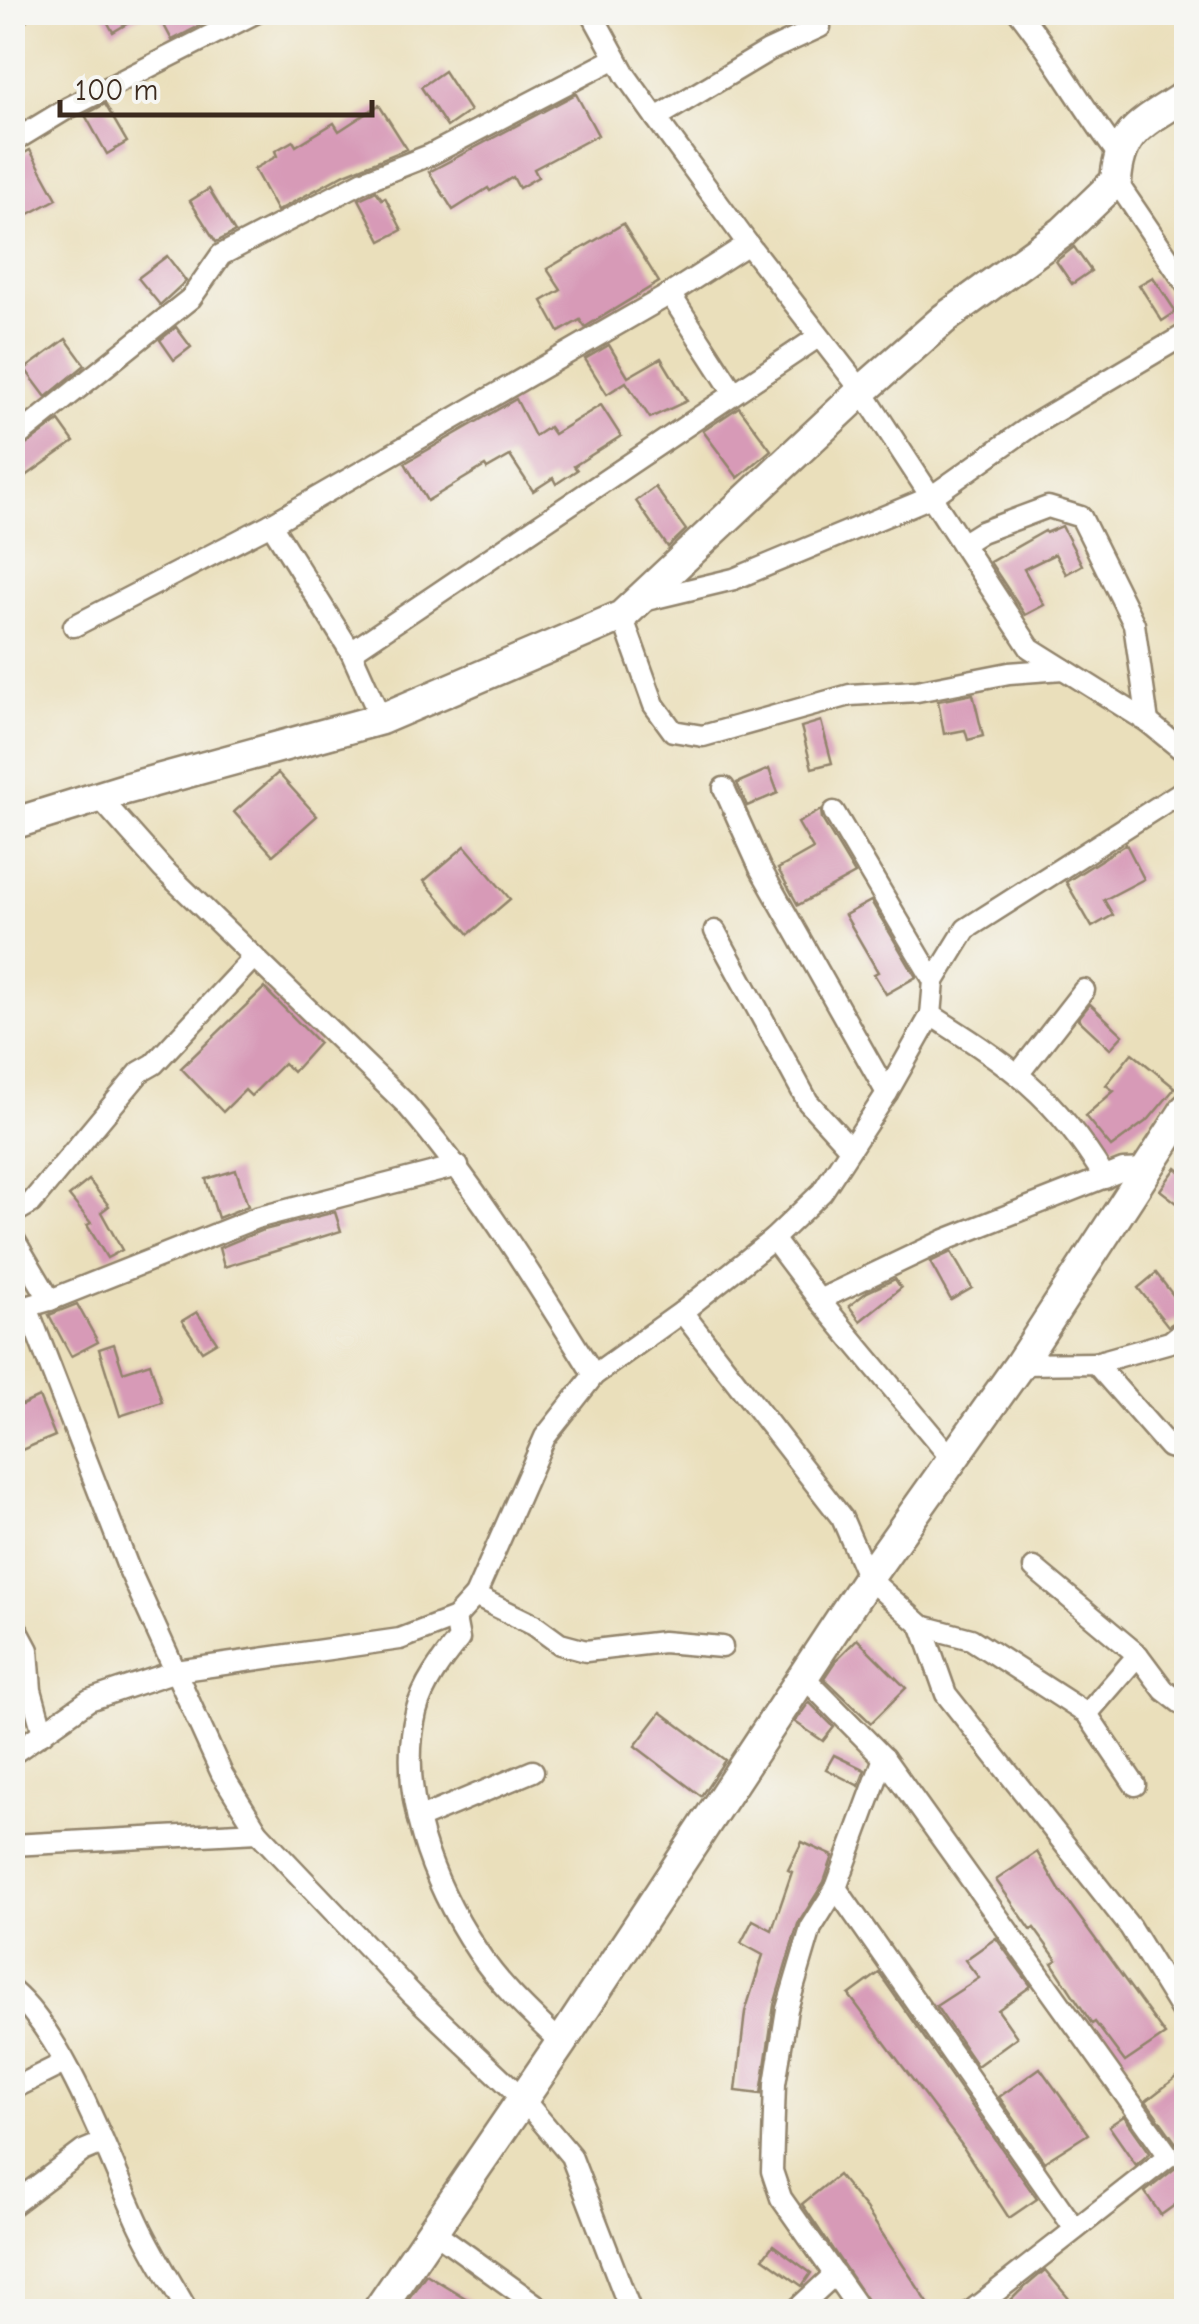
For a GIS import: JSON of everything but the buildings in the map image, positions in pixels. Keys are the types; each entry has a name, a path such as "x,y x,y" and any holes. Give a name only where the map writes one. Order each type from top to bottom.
{"main road":[{"path":"12,824 381,719 631,609 945,318 1063,232 1117,167 1130,134 1186,96"},
{"path":"387,2308 432,2230 561,2042 802,1675 1020,1364 1186,1108"}],"street":[{"path":"12,142 68,108 257,12"},
{"path":"590,12 656,118 862,391 1030,648 1148,722 1186,754"},
{"path":"1018,12 1047,48 1186,284"},
{"path":"656,118 768,51 820,27"},
{"path":"12,441 192,298 220,255 364,181 430,155 616,58"},
{"path":"74,626 271,524 670,294 748,244"},
{"path":"670,294 734,393"},
{"path":"1064,668 1009,673 916,691 850,696 703,736 672,731 654,705 631,609 734,579 931,496 1031,426 1186,334"},
{"path":"351,652 818,336"},
{"path":"962,544 982,532 1048,507 1082,517 1134,624 1148,722"},
{"path":"271,524 351,652 381,719"},
{"path":"724,788 760,868 887,1093"},
{"path":"12,1754 89,1700 176,1670 400,1639 455,1618 476,1596 544,1437 594,1376 773,1239 822,1192 887,1093 931,1015 934,981 966,929 1186,790"},
{"path":"99,797 163,869 405,1103 498,1222 594,1376"},
{"path":"834,812 934,981"},
{"path":"715,931 808,1102 850,1148"},
{"path":"12,1214 31,1203 140,1072 154,1064 254,957"},
{"path":"1019,1073 1084,990"},
{"path":"931,1015 1019,1073 1058,1108 1105,1178"},
{"path":"458,1166 256,1218 20,1309 128,1567 222,1774 258,1832 412,1994 522,2098 570,2156 631,2312"},
{"path":"819,1300 945,1240 1123,1170 1147,1169"},
{"path":"12,1236 50,1300"},
{"path":"773,1239 951,1458"},
{"path":"682,1312 842,1518 868,1578 922,1626 971,1639 1087,1714 1135,1785"},
{"path":"1020,1364 1096,1363 1170,1342 1186,1329"},
{"path":"1096,1363 1170,1447 1186,1452"},
{"path":"1034,1568 1138,1655 1164,1690 1186,1707"},
{"path":"476,1596 534,1624 560,1644 586,1650 662,1642 722,1647"},
{"path":"455,1618 459,1639 439,1664 417,1708 409,1766 418,1820 445,1896 479,1954 514,1998 561,2042"},
{"path":"12,1620 28,1650 31,1690 42,1733"},
{"path":"922,1626 946,1694 1130,1927 1186,2018"},
{"path":"1087,1714 1138,1655"},
{"path":"802,1675 884,1758 1169,2156 970,2312"},
{"path":"862,2312 781,2198 772,2171 776,2084 787,2008 812,1928 836,1888 884,1758"},
{"path":"418,1820 534,1772"},
{"path":"12,1845 258,1832"},
{"path":"836,1888 1075,2229"},
{"path":"12,1990 31,2007 64,2064 142,2229 188,2312"},
{"path":"12,2089 64,2064"},
{"path":"12,2205 83,2152 102,2143"},
{"path":"432,2230 546,2312"},
{"path":"794,2312 835,2274"}]}
